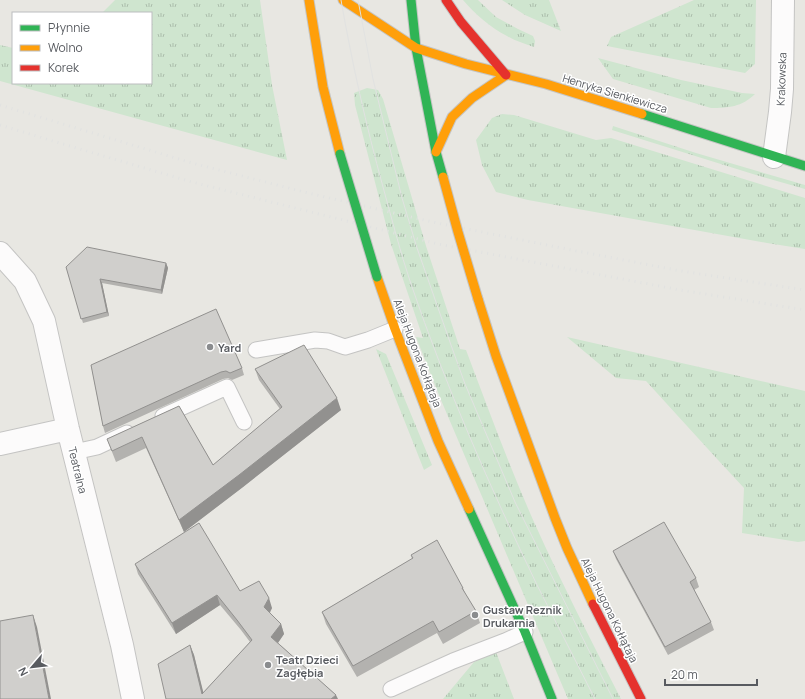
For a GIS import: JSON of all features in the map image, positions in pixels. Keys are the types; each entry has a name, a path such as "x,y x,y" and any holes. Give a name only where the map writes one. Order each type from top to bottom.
{"main road":[{"name":"Aleja Hugona Kołłątaja","path":"309,0 323,87 340,154 350,192 395,329 438,441 525,632 552,699"},
{"name":"Henryka Sienkiewicza","path":"343,0 416,48 466,64 546,84 805,166"},
{"name":"Aleja Hugona Kołłątaja","path":"411,0 416,48 436,152 496,356 567,548 588,595 641,699"},
{"path":"436,152 452,116 472,98 506,75 460,22 446,0"}],"street":[{"name":"Krakowska","path":"774,157 782,89 783,0"},
{"name":"Teatralna","path":"0,253 25,281 44,321 68,429 122,645 133,699"},
{"path":"0,444 68,429"}],"lane":[{"path":"256,350 315,340 328,341 345,347 368,340 395,329"},
{"path":"74,452 97,447 226,387 244,422"},
{"path":"391,689 453,661 525,632"}],"green space":[{"path":"115,0 260,0 272,85 287,160 0,81 0,45 12,48 12,84 152,84 152,12 103,12"},
{"path":"463,0 478,0 496,17 533,36 535,41 534,47 501,33 489,25"},
{"path":"502,0 549,0 561,31 525,15"},
{"path":"694,0 756,0 755,64 745,73 607,46 611,37"},
{"path":"598,58 681,80 742,93 755,94 745,102 734,106 711,108 613,79"},
{"path":"367,88 378,90 383,99 426,246 460,349 466,350 507,458 544,544 621,699 568,699 441,400 416,337 423,338 391,244 355,105 354,93"},
{"path":"502,114 514,115 596,140 611,138 805,198 805,249 528,200 496,192 482,165 476,140 492,118"},
{"path":"613,126 696,153 805,185 805,189 612,130"},
{"path":"567,337 805,391 805,541 798,542 742,533 744,488 646,381 616,378"},
{"path":"376,349 386,354 432,465 424,470"},
{"path":"496,652 514,699 443,699 474,662"}],"building":[{"path":"87,247 166,263 161,290 100,279 107,312 81,319 66,267"},
{"path":"216,309 242,368 230,373 226,371 221,372 103,426 91,365"},
{"path":"304,345 337,398 179,520 142,437 112,451 107,439 179,406 213,465 282,407 255,369"},
{"path":"664,522 696,578 690,582 711,622 665,647 613,551"},
{"path":"199,523 240,591 259,581 269,598 264,607 281,624 271,637 336,695 331,699 166,699 158,664 190,645 202,694 252,640 217,595 172,623 135,564"},
{"path":"437,540 476,611 439,632 433,621 353,666 322,612 413,558 411,555"},
{"path":"33,615 49,699 0,699 0,621"}],"tram line":[{"path":"341,0 365,117 403,260 411,284 454,399 502,511 537,585 595,699"},
{"path":"358,0 373,79 402,198 417,248 465,384 515,502 613,699"}],"railway":[{"path":"0,105 192,163 308,193 437,223 681,271 805,290"},
{"path":"0,125 192,182 438,244 680,290 805,310"}],"traffic: fast":[{"path":"411,0 416,48 436,152 443,177"},
{"path":"642,114 805,166"},
{"path":"340,154 377,277"},
{"path":"469,509 525,632 552,699"}],"traffic: slow":[{"path":"309,0 323,87 340,154"},
{"path":"343,0 416,48 466,64 546,84 642,114"},
{"path":"436,152 452,117 472,98 506,75"},
{"path":"443,177 478,299"},
{"path":"377,277 395,329 438,441 469,509"},
{"path":"478,299 496,356 555,518 593,604"}],"traffic: jam":[{"path":"446,0 461,22 506,75"},
{"path":"593,604 641,699"}],"place":[{"name":"Yard","path":"210,347"},
{"name":"Gustaw Reznik Drukarnia","path":"475,615"},
{"name":"Teatr Dzieci Zagłębia","path":"268,665"}]}
